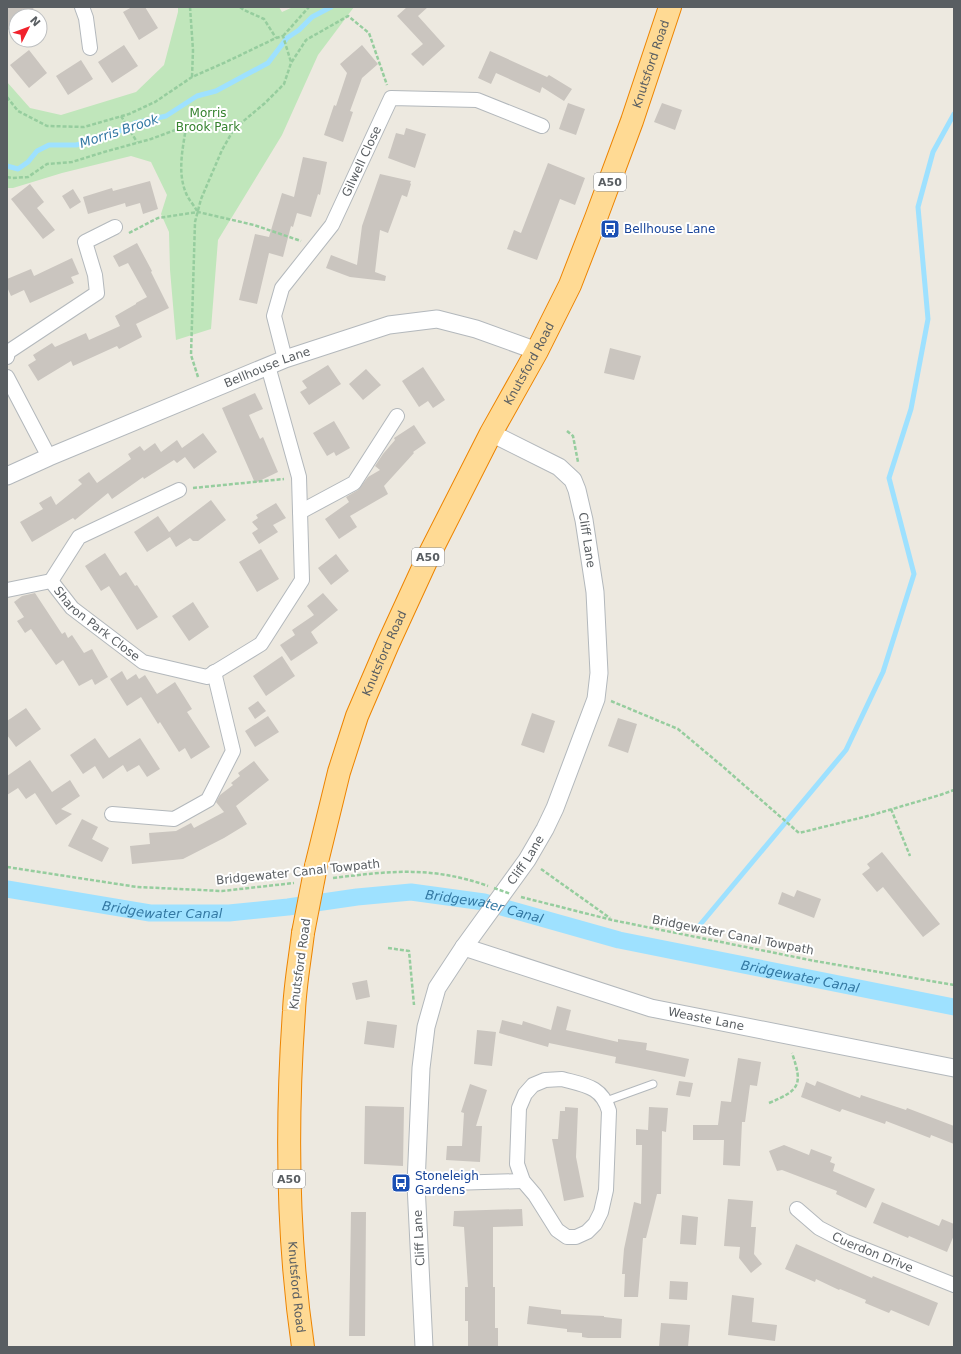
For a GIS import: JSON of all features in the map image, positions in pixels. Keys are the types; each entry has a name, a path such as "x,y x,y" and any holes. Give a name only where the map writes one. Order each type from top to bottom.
{"highway":[{"name":"Knutsford Road","path":"304,1347 291,1240 288,1155 294,1010 303,933 322,872 339,772 357,716 388,644 428,558 492,433 537,352 570,285 632,121 670,7"}],"street":[{"path":"82,7 86,18 90,48"},
{"path":"391,98 477,100 542,126"},
{"name":"Gilwell Close","path":"285,359 274,316 282,288 332,225 391,98"},
{"path":"7,353 97,292 95,275 85,242 121,231"},
{"name":"Bellhouse Lane","path":"7,476 49,457 285,359 389,325 437,319 476,329 537,352"},
{"name":"Sharon Park Close","path":"50,581 72,608 143,662 207,677 261,644 302,580 299,477 268,366"},
{"path":"7,376 49,457"},
{"path":"300,512 354,483 397,416"},
{"path":"492,433 559,467 573,480"},
{"name":"Cliff Lane","path":"424,1347 416,1184 421,1068 426,1027 437,988 464,946 526,860 545,829 555,808 597,695 599,673 595,592 584,520 577,490 573,480"},
{"name":"Sharon Park Close","path":"7,590 50,581 79,537 179,490"},
{"path":"112,814 174,819 208,800 233,751 214,672"},
{"name":"Weaste Lane","path":"464,946 651,1008 790,1037 954,1068"},
{"path":"562,1079 592,1087 602,1095 606,1102 609,1111 606,1190 601,1212 595,1224 587,1232 576,1237 567,1237 557,1230 535,1195 523,1181 517,1164 519,1108 525,1094 533,1085 546,1080 562,1079"},
{"path":"416,1184 523,1181"},
{"name":"Cuerdon Drive","path":"797,1209 819,1228 846,1242 954,1285"}],"lane":[{"path":"606,1102 653,1084"}],"path":[{"path":"190,7 193,50 192,77"},
{"path":"240,7 264,19 276,38"},
{"path":"7,97 18,111 47,126 84,127 121,116 155,102 192,77 276,38 283,37 309,7"},
{"path":"203,393 191,355 195,222 201,199 219,157 234,129 265,104 284,84 291,63 306,40 348,16 369,33 391,98"},
{"path":"283,37 291,63"},
{"path":"121,116 137,142"},
{"path":"7,177 28,177 47,164 72,162 151,139 186,126 220,126 234,129"},
{"path":"186,126 182,152 182,174 186,193 198,212"},
{"path":"121,231 158,218 198,212 254,226 316,246"},
{"path":"567,431 573,436 579,467 573,480"},
{"path":"179,490 299,477"},
{"path":"597,695 678,729 722,765 799,833 891,809 954,790"},
{"path":"891,809 910,856"},
{"path":"526,860 612,920"},
{"name":"Bridgewater Canal Towpath","path":"7,867 137,887 222,891 296,882"},
{"name":"Bridgewater Canal Towpath","path":"322,872 421,871 445,874 470,880 511,894"},
{"name":"Bridgewater Canal Towpath","path":"519,896 612,920 815,960 954,985"},
{"path":"388,948 409,951 414,1006"},
{"path":"769,1103 791,1092 798,1081 798,1073 790,1049 790,1037"}],"green space":[{"name":"Morris Brook Park","path":"178,7 279,7 282,12 293,7 354,7 318,55 282,135 218,240 211,329 176,340 170,270 169,232 161,214 167,195 151,162 131,156 62,173 13,188 7,188 7,82 30,108 61,115 136,92 164,65"}],"building":[{"path":"7,7 35,7 8,8 7,31"},
{"path":"132,7 145,7 158,28 139,40 123,12"},
{"path":"407,7 428,7 418,16 445,46 423,66 411,54 423,44 397,16"},
{"path":"124,45 138,66 112,83 98,62"},
{"path":"362,45 378,64 362,78 350,111 353,112 343,142 324,135 347,73 340,64"},
{"path":"29,50 47,73 29,88 10,65"},
{"path":"490,51 547,77 549,75 572,89 564,101 542,87 540,93 496,73 491,84 478,78"},
{"path":"81,60 93,79 68,95 56,76"},
{"path":"568,103 585,109 576,135 559,129"},
{"path":"662,103 682,110 675,130 654,122"},
{"path":"406,128 426,134 415,168 388,158 396,133 404,135"},
{"path":"303,157 327,162 320,195 318,194 311,217 297,213 293,227 291,226 283,257 269,253 257,304 239,300 255,234 269,237 282,193 294,197"},
{"path":"548,163 585,178 575,205 560,199 537,260 507,249 514,230 521,233"},
{"path":"380,174 411,181 407,197 402,195 388,233 380,230 375,272 386,276 385,281 350,277 326,268 331,255 357,265 362,226"},
{"path":"150,181 158,209 143,214 140,203 126,207 125,203 88,214 83,197 112,188 113,191"},
{"path":"30,184 44,202 37,208 55,230 43,239 11,199"},
{"path":"73,189 81,202 70,209 62,196"},
{"path":"137,243 169,308 136,324 142,337 119,349 117,346 73,366 71,361 38,381 28,365 36,360 33,355 52,343 55,347 86,333 89,340 120,326 115,316 147,297 128,263 119,267 113,256"},
{"path":"72,258 79,274 71,277 74,283 30,303 24,290 11,296 7,287 7,279 31,269 34,276"},
{"path":"610,348 641,356 634,380 604,373"},
{"path":"328,365 341,384 309,405 300,392 307,388 302,381"},
{"path":"423,367 445,400 433,408 428,401 419,407 402,381"},
{"path":"366,369 381,385 363,400 349,384"},
{"path":"255,393 263,409 249,415 260,439 263,437 278,472 255,483 222,408"},
{"path":"334,421 350,448 336,456 334,452 327,456 313,433"},
{"path":"414,425 426,443 413,452 414,453 384,486 388,494 350,516 357,527 339,539 325,519 349,502 346,497 358,490 368,477 380,470 375,466 395,440 394,438"},
{"path":"203,433 217,452 194,469 185,457 177,463 174,460 144,479 143,477 112,499 108,493 75,520 73,518 32,542 20,522 43,509 39,503 51,496 56,505 82,484 78,480 89,472 97,483 131,459 128,454 140,446 144,451 155,443 161,452 177,440 182,448"},
{"path":"211,500 226,520 198,541 193,541 190,538 176,547 170,537 147,552 134,532 158,516 169,532"},
{"path":"276,503 286,518 273,525 278,532 259,544 252,533 258,529 252,522 258,518 256,515"},
{"path":"261,549 279,579 257,592 239,562"},
{"path":"105,553 120,576 126,572 135,586 137,585 158,617 137,630 109,586 101,591 85,566"},
{"path":"336,554 349,571 331,585 318,568"},
{"path":"35,593 62,634 65,632 68,638 72,635 84,653 92,649 108,677 95,685 92,679 79,686 63,660 56,665 31,629 25,633 17,621 24,617 14,602 22,596"},
{"path":"323,593 338,610 311,632 318,643 291,661 280,645 295,635 292,630 314,615 307,606"},
{"path":"193,602 209,627 189,641 172,616"},
{"path":"282,656 295,676 266,696 253,676"},
{"path":"122,671 127,680 136,674 139,679 145,675 157,694 175,682 192,709 187,712 210,747 191,759 185,748 179,752 160,722 158,724 141,697 127,706 110,679"},
{"path":"258,701 266,711 255,719 248,708"},
{"path":"26,708 41,729 16,747 7,735 7,721"},
{"path":"532,713 555,721 544,753 521,745"},
{"path":"268,716 279,732 255,747 245,731"},
{"path":"618,718 637,724 628,753 608,746"},
{"path":"95,738 109,758 140,738 160,769 147,777 139,765 127,772 123,765 103,779 95,766 83,774 70,755"},
{"path":"30,760 52,792 70,780 80,796 61,809 72,814 56,825 35,793 26,799 18,788 7,795 7,776"},
{"path":"254,761 269,780 236,806 247,824 224,838 183,859 132,864 130,846 150,844 149,833 176,831 191,823 194,828 224,812 216,802 220,795 233,785 231,783 240,776 238,773"},
{"path":"82,819 98,827 92,839 109,848 102,862 68,846"},
{"path":"882,852 940,924 923,937 883,887 877,892 862,874 870,868 867,864"},
{"path":"797,890 821,899 814,918 778,904 782,892 794,897"},
{"path":"367,980 370,997 356,1000 352,983"},
{"path":"557,1006 571,1010 566,1030 618,1042 618,1039 647,1043 646,1050 689,1059 685,1077 615,1063 616,1057 549,1043 548,1047 499,1033 502,1020 522,1025 523,1021 551,1030"},
{"path":"367,1021 397,1025 394,1048 364,1044"},
{"path":"477,1030 496,1032 492,1066 474,1064"},
{"path":"738,1058 761,1062 757,1086 750,1085 745,1122 742,1122 740,1166 723,1165 724,1140 693,1140 693,1125 718,1125 721,1101 731,1102"},
{"path":"679,1081 693,1083 690,1097 676,1095"},
{"path":"817,1081 860,1098 861,1095 906,1110 907,1108 954,1126 954,1144 931,1135 930,1138 886,1121 885,1124 842,1109 840,1112 801,1097 806,1082 815,1086"},
{"path":"470,1084 487,1090 476,1126 482,1126 480,1162 446,1160 447,1146 462,1146 464,1113 461,1112"},
{"path":"365,1106 404,1107 403,1166 364,1164"},
{"path":"565,1107 578,1108 576,1157 584,1197 564,1201 552,1139 558,1139 560,1111 565,1111"},
{"path":"649,1107 668,1108 666,1132 662,1131 661,1194 657,1194 646,1238 643,1238 638,1297 624,1297 625,1274 622,1274 624,1249 634,1202 641,1204 642,1145 636,1145 636,1129 648,1130"},
{"path":"784,1145 809,1155 811,1149 832,1157 830,1162 835,1164 833,1171 875,1189 866,1208 836,1194 837,1191 782,1170 777,1171 769,1151"},
{"path":"728,1199 753,1201 751,1227 756,1227 754,1254 762,1264 751,1273 739,1258 740,1247 724,1246"},
{"path":"882,1202 939,1226 942,1219 954,1224 954,1235 947,1252 873,1223"},
{"path":"522,1209 523,1226 493,1227 493,1287 495,1287 495,1328 498,1328 498,1347 468,1347 468,1321 465,1321 465,1287 468,1287 464,1227 453,1226 454,1211"},
{"path":"351,1212 366,1212 365,1336 349,1336"},
{"path":"682,1215 698,1217 696,1245 680,1244"},
{"path":"796,1244 872,1278 873,1276 938,1303 929,1326 891,1310 889,1313 865,1303 866,1300 840,1289 839,1290 816,1279 815,1282 785,1269"},
{"path":"670,1281 688,1282 687,1300 669,1299"},
{"path":"732,1295 754,1298 752,1322 777,1325 775,1341 728,1335"},
{"path":"529,1306 561,1310 561,1314 604,1316 622,1319 621,1338 588,1338 582,1337 582,1333 567,1332 567,1329 527,1324"},
{"path":"661,1323 690,1325 688,1347 659,1347"}],"waterway":[{"name":"Morris Brook","path":"7,166 18,169 28,162 37,151 49,145 76,145 108,137 135,123 166,116 197,96 216,91 268,63 287,38 299,30 312,17 331,7"},
{"path":"699,926 846,750 883,672 914,574 889,478 911,409 928,319 918,207 933,152 954,114"},
{"name":"Bridgewater Canal","path":"7,889 150,913 229,913 288,907 357,897 411,892 484,902 619,940 954,1007"}],"place":[{"name":"Bellhouse Lane","path":"610,229"},
{"name":"Stoneleigh Gardens","path":"401,1183"}]}
